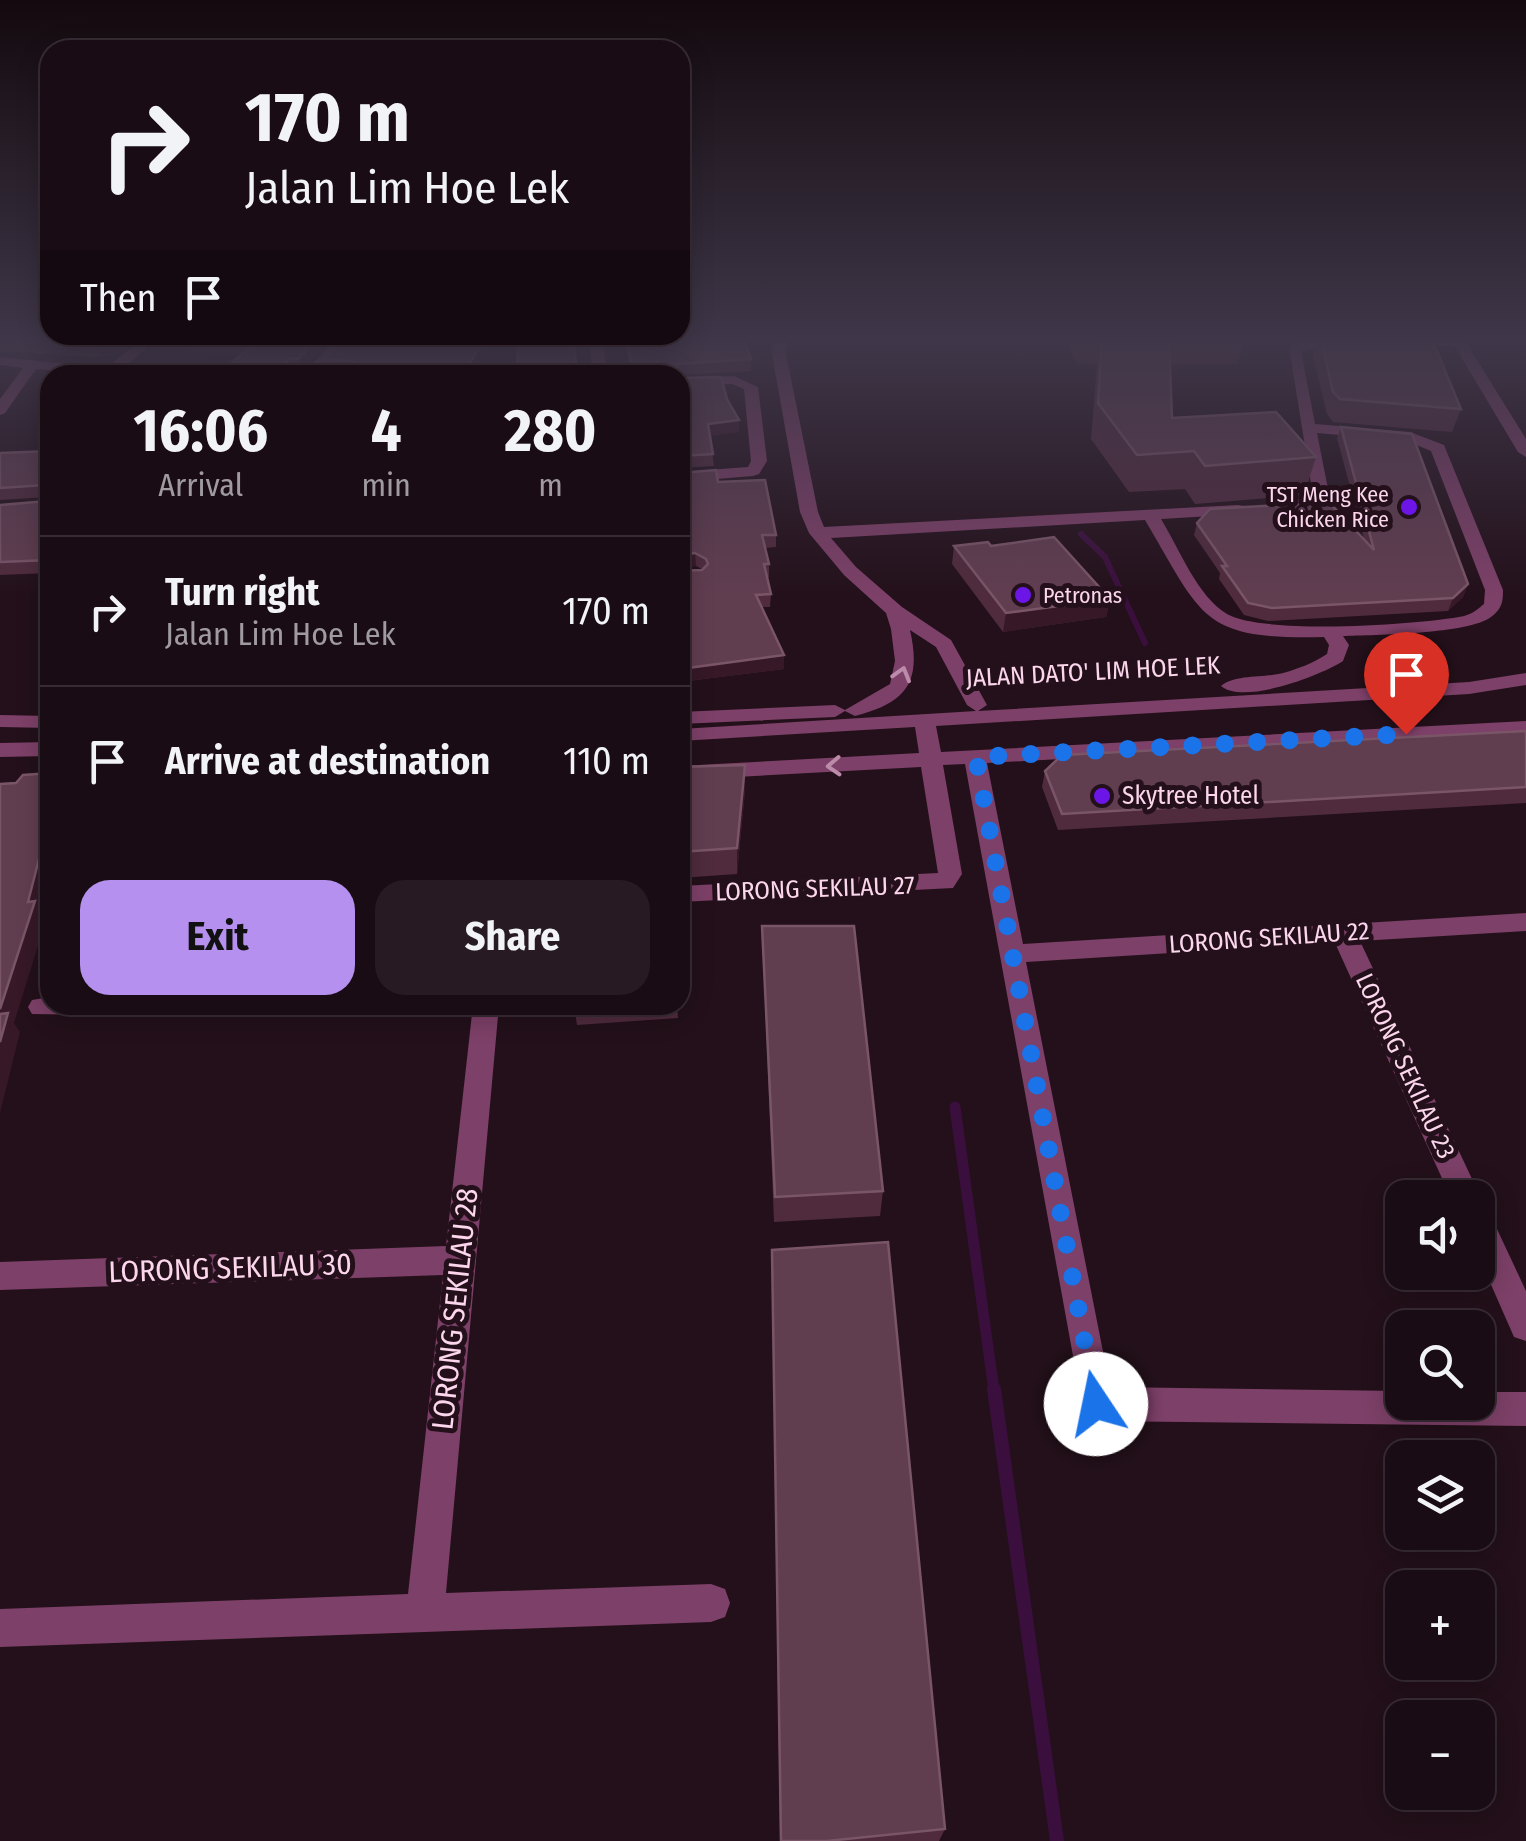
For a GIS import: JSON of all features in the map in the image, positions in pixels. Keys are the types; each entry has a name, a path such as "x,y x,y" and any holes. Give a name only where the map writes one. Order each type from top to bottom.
{"street":[{"path":"690,477 753,470 760,461 756,425"},
{"path":"792,425 809,512 818,533 850,571 895,611 944,644 976,705"},
{"path":"818,533 1297,507 1313,501 1320,489 1307,425"},
{"path":"1510,425 1526,452"},
{"path":"1150,514 1220,618 1263,632 1469,621 1493,605 1494,590 1438,448 1410,436 1308,428"},
{"path":"856,710 883,704 899,688 906,668 906,647 895,611"},
{"path":"1126,698 1180,689 1262,684 1318,670 1336,658 1340,645 1328,629"},
{"path":"690,735 1469,688 1522,670"},
{"name":"JALAN DATO' LIM HOE LEK","path":"690,718 1438,681 1522,670"},
{"path":"0,721 40,722"},
{"name":"LORONG SEKILAU 27","path":"690,894 944,882 950,874 925,722"},
{"path":"690,773 1526,728"},
{"path":"0,750 40,749"},
{"path":"976,757 1096,1404 1526,1409"},
{"name":"LORONG SEKILAU 22","path":"1012,954 1526,922"},
{"name":"LORONG SEKILAU 23","path":"1344,934 1458,1180"},
{"name":"LORONG SEKILAU 28","path":"425,1614 485,1015"},
{"path":"1495,1259 1526,1326"},
{"name":"LORONG SEKILAU 30","path":"0,1276 461,1260"},
{"path":"0,1628 710,1603"}],"building":[{"path":"690,425 708,425 713,454 690,455"},
{"path":"1114,425 1287,425 1316,457 1205,466 1194,451 1137,455"},
{"path":"1341,427 1412,434 1468,584 1453,598 1272,608 1248,603 1222,566 1227,566 1197,523 1210,509 1301,504 1324,497 1374,550"},
{"path":"40,451 40,485 0,488 0,453"},
{"path":"716,470 718,482 765,480 776,535 762,535 771,594 756,595 784,655 690,668 690,571 702,570 708,564 706,559 690,554 690,472"},
{"path":"40,502 40,560 0,562 0,505"},
{"path":"1054,537 1110,599 1006,613 954,546 988,542 991,546"},
{"path":"1526,731 1526,787 1062,814 1045,771 1062,755"},
{"path":"745,765 737,848 690,851 690,767"},
{"path":"40,774 40,855 28,902 35,901 0,1009 0,784 16,783 23,775"},
{"path":"762,926 854,926 883,1191 775,1197"},
{"path":"8,1013 0,1042 0,1014"},
{"path":"888,1242 945,1829 827,1841 781,1841 772,1250"}],"waterway":[{"path":"1081,534 1105,557 1145,643"},
{"path":"955,1107 994,1391"},
{"path":"994,1389 1057,1841"}],"place":[{"name":"TST Meng Kee Chicken Rice","path":"1409,507"},
{"name":"Petronas","path":"1023,595"},
{"name":"Skytree Hotel","path":"1102,796"}],"route":[{"path":"1096,1404 976,757 1406,734"}]}
